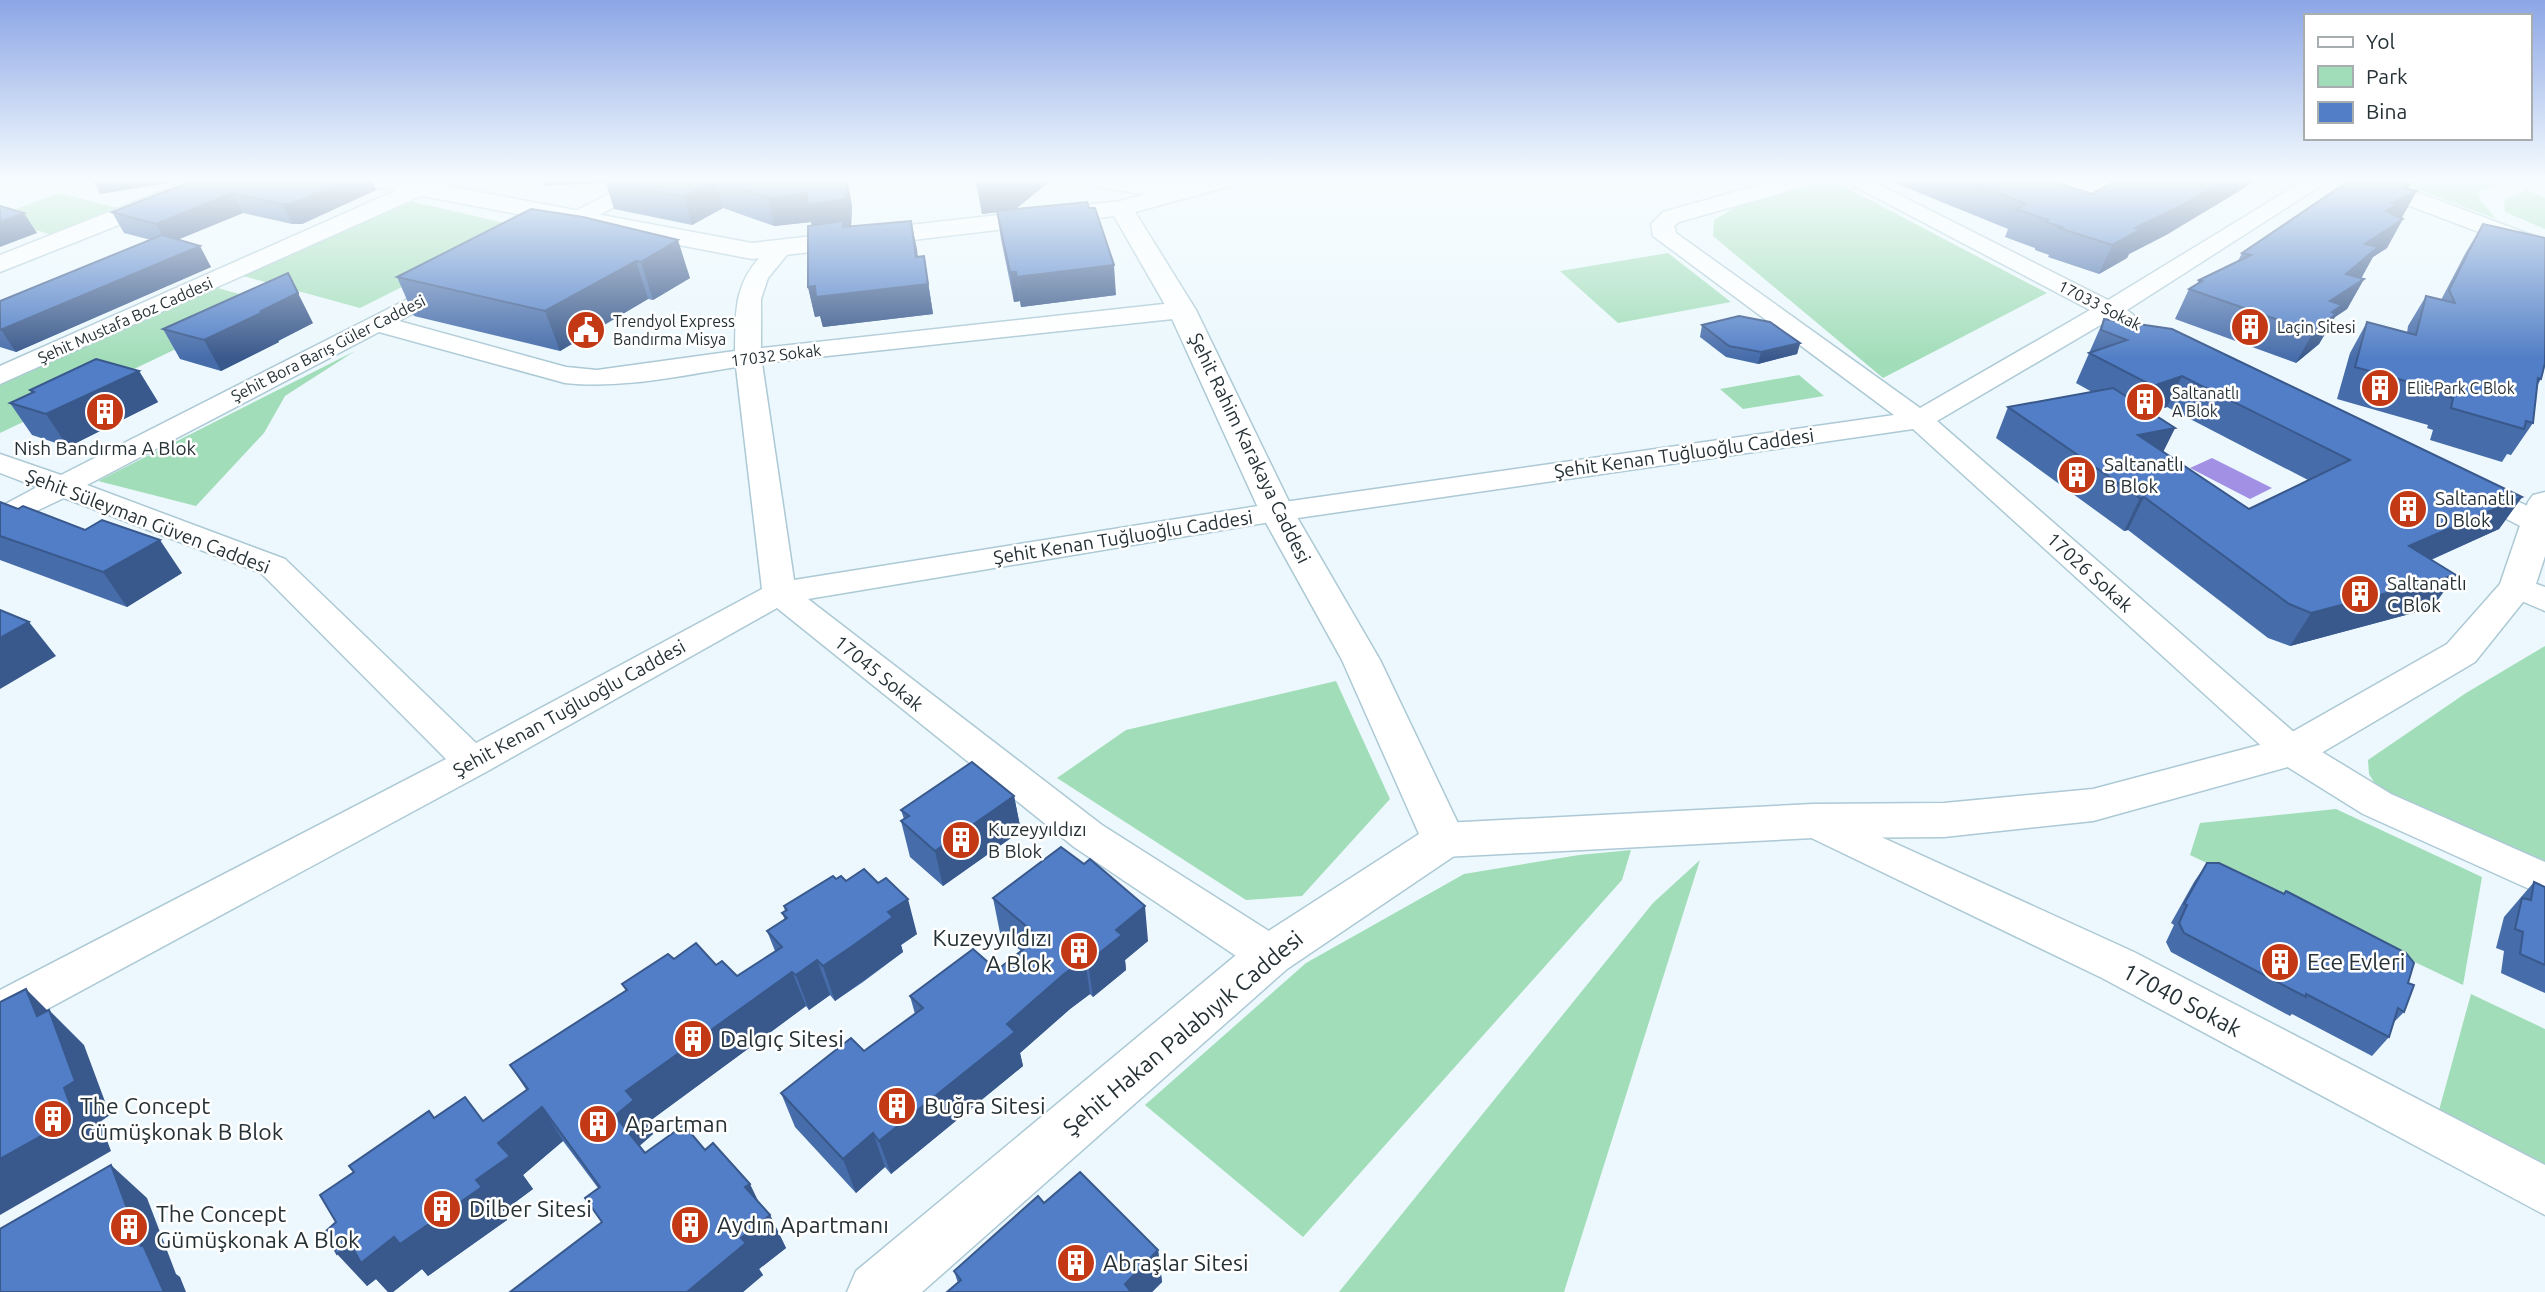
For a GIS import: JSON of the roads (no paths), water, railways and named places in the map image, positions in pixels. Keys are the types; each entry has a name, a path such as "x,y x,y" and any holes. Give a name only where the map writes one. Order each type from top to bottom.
{"main road":[{"path":"0,264 65,238"},
{"path":"678,238 752,251 874,238"},
{"name":"Şehit Rahim Karakaya Caddesi","path":"1140,238 1182,310 1278,512 1361,660 1444,840"},
{"path":"1143,244 1147,238"},
{"path":"2517,238 2545,249"},
{"path":"1444,840 1814,821 1944,820 2093,804 2291,751 2461,653 2531,593 2542,512"},
{"name":"Şehit Hakan Palabıyık Caddesi","path":"877,1292 1270,955 1444,840"}],"street":[{"name":"Şehit Mustafa Boz Caddesi","path":"0,376 307,238"},
{"path":"528,245 541,238"},
{"name":"17026 Sokak","path":"1668,238 1919,420 2291,751 2377,804 2545,880"},
{"name":"17033 Sokak","path":"1968,238 2146,328"},
{"name":"Şehit Kenan Tuğluoğlu Caddesi","path":"0,1012 472,762 779,593 1278,512 1919,420 2109,310 2225,238"},
{"path":"779,250 756,276 749,299 748,358 779,593"},
{"name":"Şehit Bora Barış Güler Caddesi","path":"0,519 479,270"},
{"name":"17032 Sokak","path":"376,323 580,377 629,376 748,358 1182,310"},
{"name":"Şehit Süleyman Güven Caddesi","path":"0,463 273,566 472,762"},
{"path":"2441,474 2542,512"},
{"name":"17045 Sokak","path":"779,593 995,766 1088,836 1270,955"},
{"name":"17040 Sokak","path":"1814,821 2118,965 2545,1191"}],"place":[{"name":"Laçin Sitesi","path":"2250,327"},
{"name":"Trendyol Express Bandırma Misya","path":"586,330"},
{"name":"Elit Park C Blok","path":"2380,388"},
{"name":"Saltanatlı A Blok","path":"2145,402"},
{"name":"Nish Bandırma A Blok","path":"105,412"},
{"name":"Saltanatlı B Blok","path":"2077,475"},
{"name":"Saltanatlı D Blok","path":"2408,509"},
{"name":"Saltanatlı C Blok","path":"2360,594"},
{"name":"Kuzeyyıldızı B Blok","path":"961,840"},
{"name":"Kuzeyyıldızı A Blok","path":"1079,951"},
{"name":"Ece Evleri","path":"2280,962"},
{"name":"Dalgıç Sitesi","path":"693,1039"},
{"name":"Buğra Sitesi","path":"897,1106"},
{"name":"The Concept Gümüşkonak B Blok","path":"53,1119"},
{"name":"Apartman","path":"598,1124"},
{"name":"Dilber Sitesi","path":"442,1209"},
{"name":"Aydın Apartmanı","path":"690,1225"},
{"name":"The Concept Gümüşkonak A Blok","path":"129,1227"},
{"name":"Abraşlar Sitesi","path":"1076,1263"}]}
